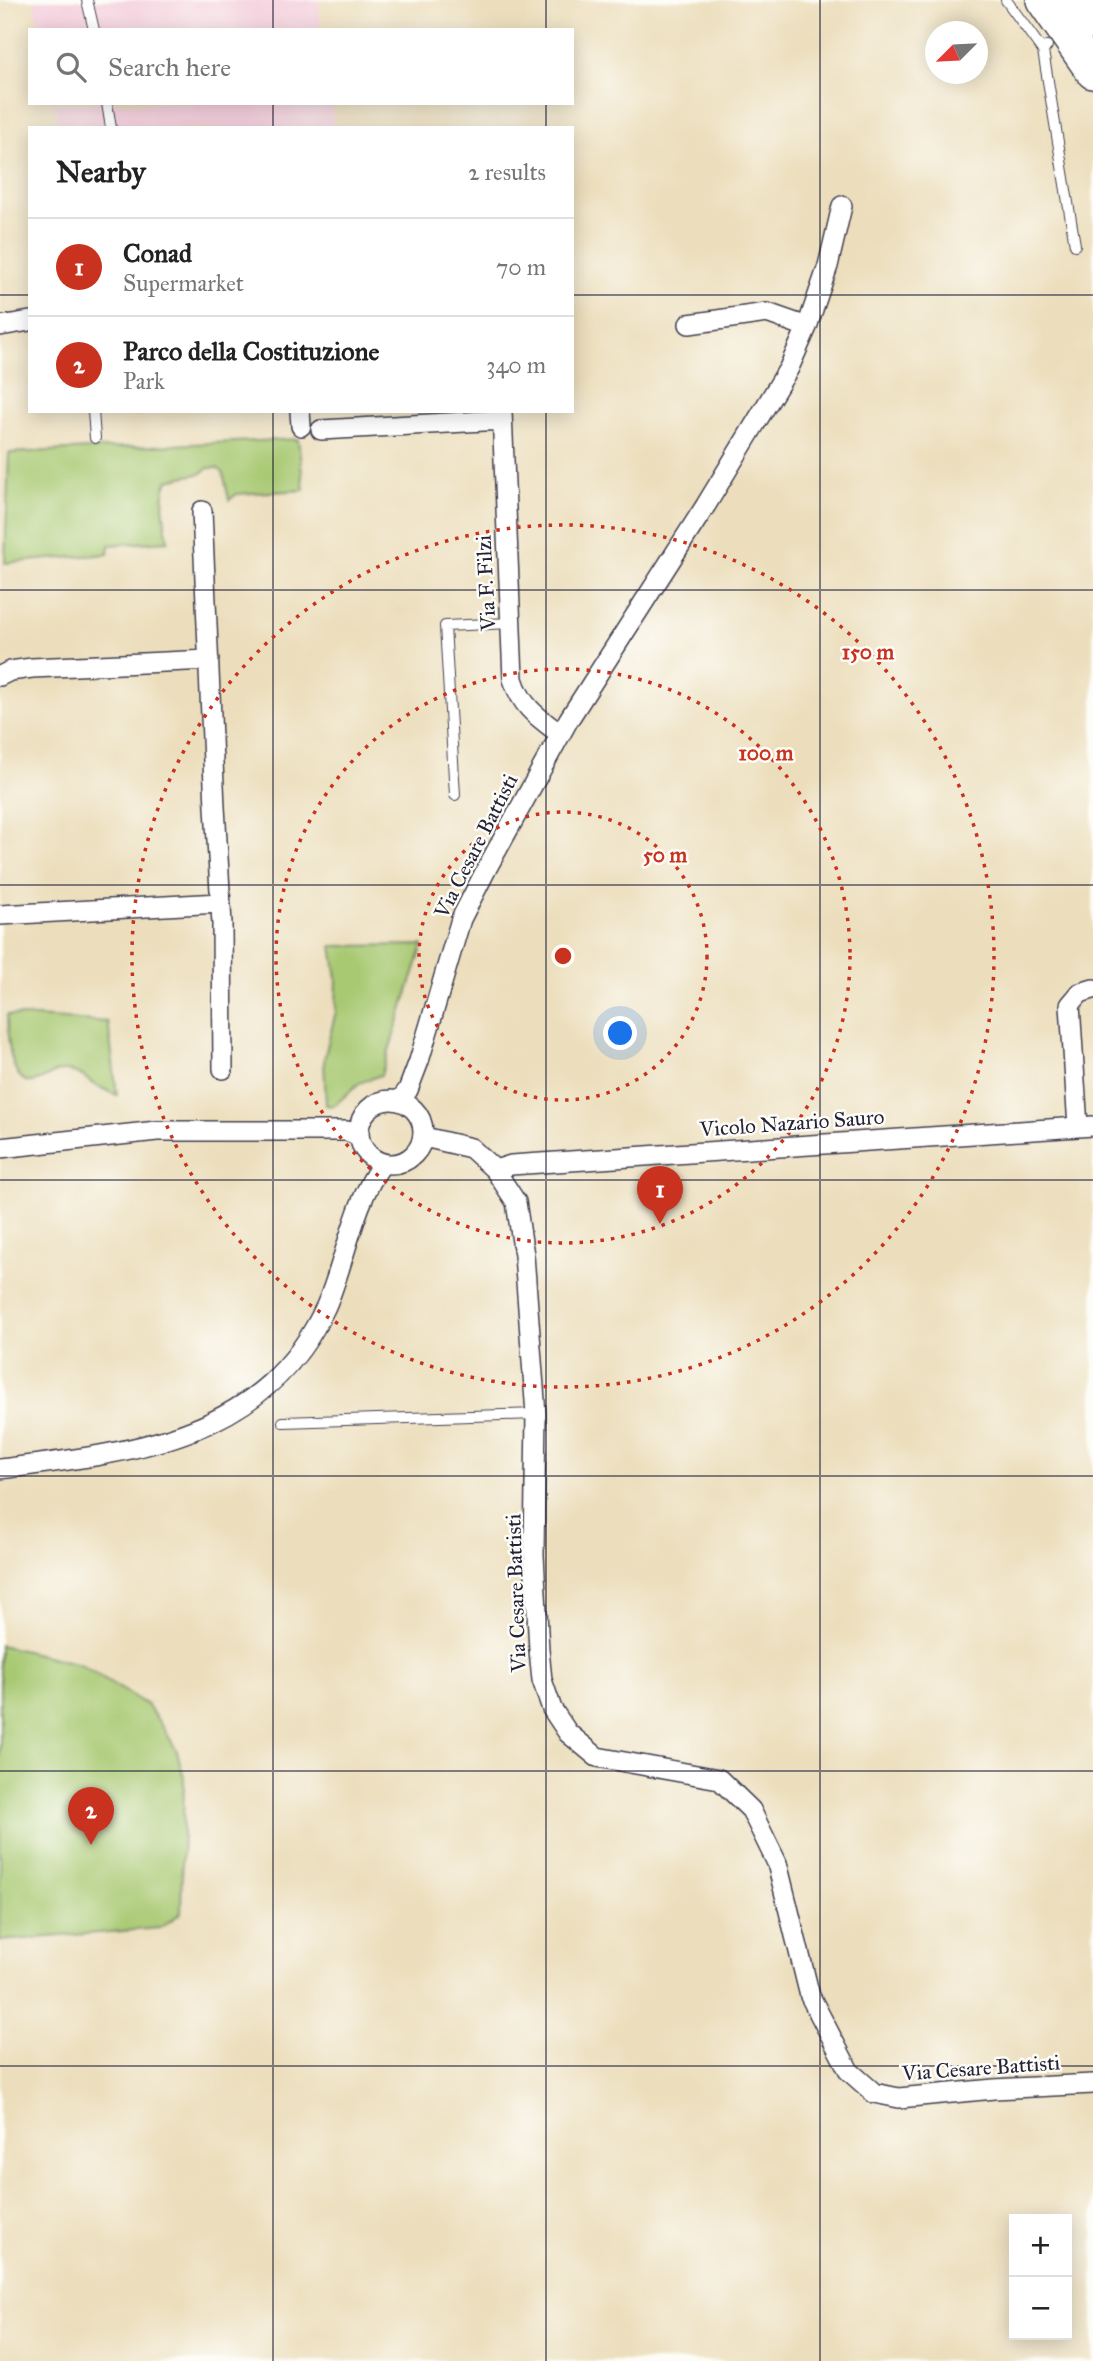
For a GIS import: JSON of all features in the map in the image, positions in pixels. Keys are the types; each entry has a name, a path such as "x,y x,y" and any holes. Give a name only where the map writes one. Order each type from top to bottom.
{"highway":[{"path":"1043,0 1093,72"},
{"path":"1077,0 1093,23"}],"street":[{"name":"Via Cesare Battisti","path":"400,1100 408,1090 419,1061 461,919 560,734 770,403 789,368 807,327 828,266 842,206"},
{"path":"690,324 767,313 807,327"},
{"path":"0,326 28,321"},
{"path":"321,430 502,415"},
{"name":"Via F. Filzi","path":"502,415 513,679 520,698 540,719 560,734"},
{"path":"202,511 220,903 223,1069"},
{"path":"0,676 10,671 32,668 209,660"},
{"path":"0,915 220,903"},
{"path":"1086,1126 1070,1004 1080,993 1093,989"},
{"path":"400,1100 409,1104 421,1118 424,1137 420,1147 404,1162 383,1163 367,1153 359,1136 359,1125 370,1107 379,1101 400,1100"},
{"name":"Vicolo Nazario Sauro","path":"495,1170 511,1165 1086,1126"},
{"path":"0,1148 158,1131 347,1131 359,1136"},
{"name":"Via Cesare Battisti","path":"424,1137 471,1148 495,1170 516,1202 524,1255 536,1414 534,1555 542,1681 552,1709 568,1733 597,1757 719,1779 751,1810 777,1863 810,1996 849,2071 874,2093 900,2098 994,2089 1093,2084"},
{"path":"0,1469 132,1448 185,1434 226,1417 254,1399 282,1374 309,1341 327,1304 370,1185 383,1163"}],"lane":[{"path":"87,0 94,28"},
{"path":"1006,0 1045,48 1075,245"},
{"path":"107,105 111,126"},
{"path":"93,413 94,438"},
{"path":"455,795 444,626 511,623"},
{"path":"283,1422 536,1414"}],"shaded area":[{"path":"34,0 319,0 321,28 39,28"},
{"path":"54,105 331,105 334,126 59,126"}],"green space":[{"path":"298,439 304,490 237,494 229,500 223,472 217,468 208,468 202,473 168,480 163,502 168,541 109,545 108,554 5,563 9,453"},
{"path":"423,945 381,1075 359,1083 334,1106 326,1105 324,1059 336,1011 337,978 332,946"},
{"path":"7,1015 108,1022 117,1095 73,1072 55,1072 32,1082 24,1080 18,1074 11,1054"},
{"path":"0,1645 80,1664 147,1705 177,1751 184,1778 181,1913 160,1928 0,1941"}],"place":[{"name":"Conad","path":"660,1224"},
{"name":"Parco della Costituzione","path":"91,1845"}]}
